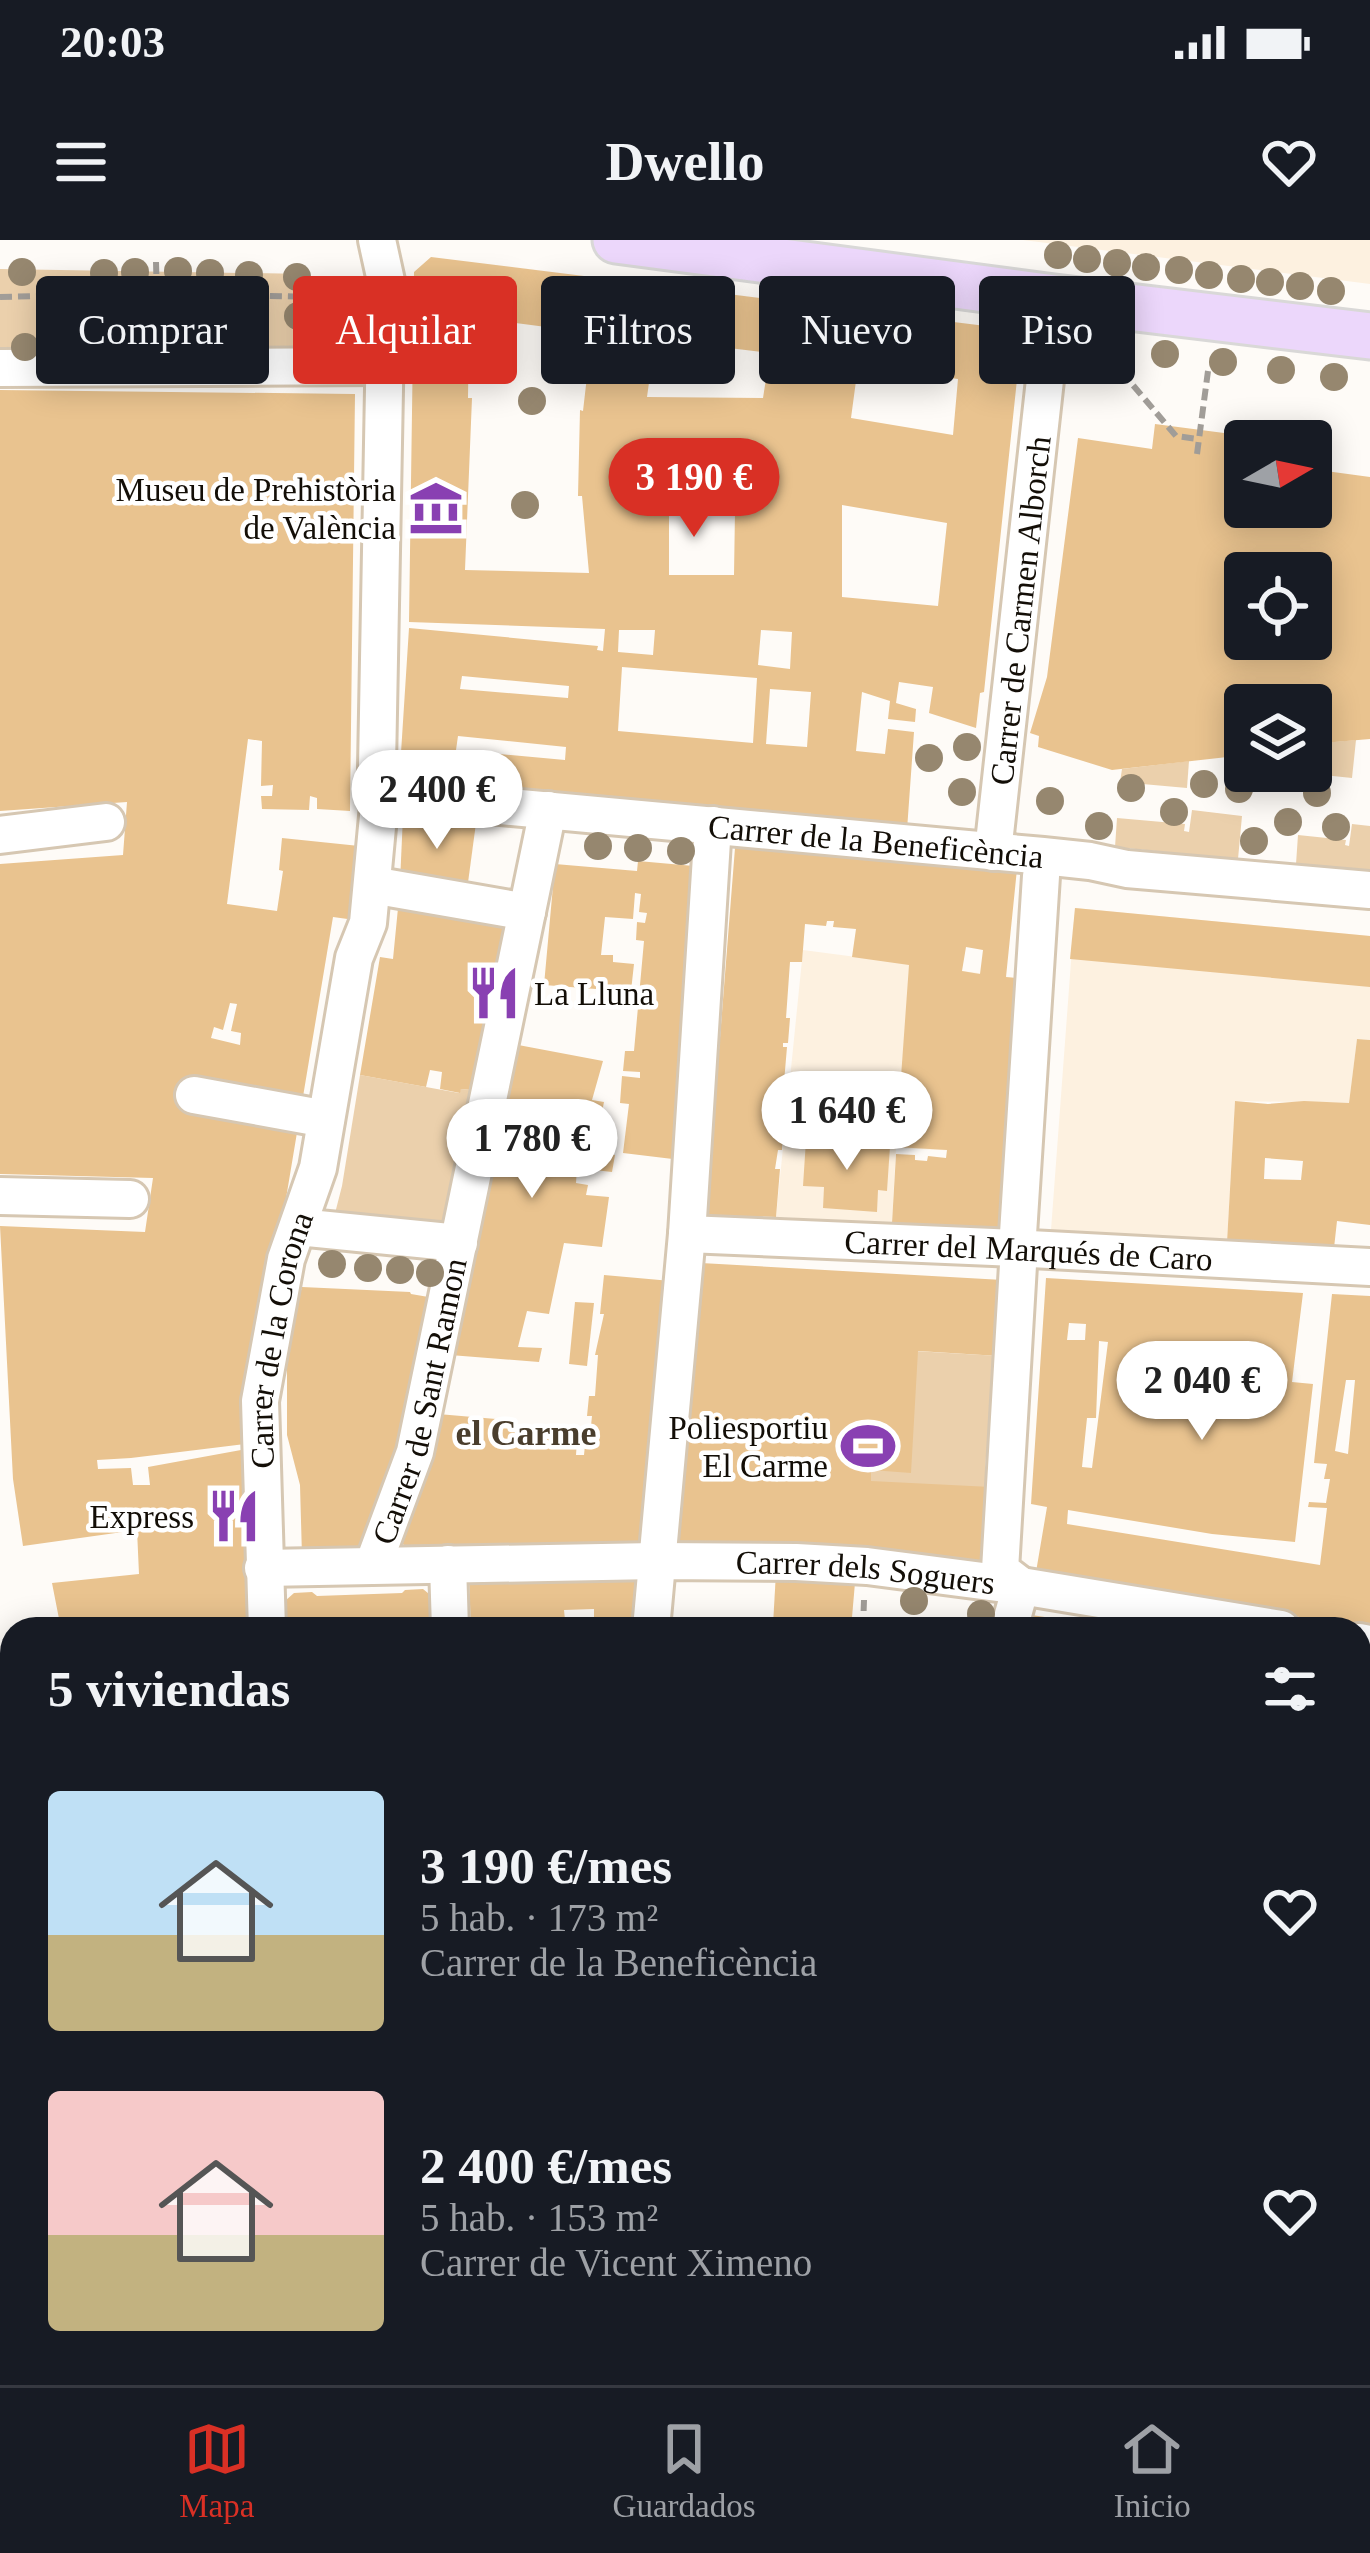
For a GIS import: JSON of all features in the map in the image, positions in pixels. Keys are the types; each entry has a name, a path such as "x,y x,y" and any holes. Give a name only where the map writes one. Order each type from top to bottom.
{"main road":[{"path":"616,240 979,288"},
{"path":"1135,308 1370,336"}],"street":[{"name":"Carrer de la Corona","path":"376,240 385,276"},
{"path":"0,368 293,366"},
{"name":"Carrer de la Corona","path":"266,1617 260,1401 286,1259 318,1168 354,958 368,922 372,885 380,795 385,384"},
{"name":"Carrer de Carmen Alborch","path":"993,852 1045,384"},
{"name":"Carrer de la Beneficència","path":"380,795 1370,890"},
{"name":"Carrer de Sant Ramon","path":"373,1565 415,1452 548,810"},
{"path":"0,835 106,822"},
{"path":"652,1617 687,1234 713,825"},
{"path":"1012,1617 1021,1586 1000,1570 1041,876"},
{"path":"372,885 527,913"},
{"path":"194,1095 326,1119"},
{"path":"0,1196 130,1199"},
{"path":"298,1227 459,1244"},
{"name":"Carrer del Marqués de Caro","path":"687,1234 1018,1241 1370,1268"},
{"name":"Carrer dels Soguers","path":"263,1568 796,1562 1021,1586 1208,1617"},
{"path":"448,1564 450,1617"}],"path":[{"path":"156,262 156,276"},
{"path":"0,297 36,296"},
{"path":"1197,454 1208,371"},
{"path":"1132,384 1176,436 1198,440"}],"shaded area":[{"path":"1023,240 1370,240 1370,284"},
{"path":"0,269 308,274 293,276 293,357 269,357 269,276 36,276 36,357 0,357"},
{"path":"1356,740 1352,778 1332,776 1332,742"},
{"path":"1189,761 1187,788 1120,782 1122,769"},
{"path":"1192,810 1242,816 1238,859 1115,847 1117,818 1185,824 1184,831 1189,832"},
{"path":"1352,824 1370,826 1370,872 1296,864 1298,835 1346,840 1349,846"},
{"path":"1075,908 1370,936 1370,1040 1357,1039 1349,1103 1235,1101 1227,1242 1051,1230"},
{"path":"803,950 1016,978 1006,1153 896,1148 892,1223 776,1217"},
{"path":"360,1075 459,1093 461,1089 482,1091 453,1232 332,1225"},
{"name":"Poliesportiu El Carme","path":"762,1342 999,1356 993,1455 986,1456 985,1476 991,1477 986,1562 865,1555 871,1471"}],"building":[{"path":"431,257 584,276 541,276 541,326 517,323 517,276 414,276"},
{"path":"735,295 759,298 759,352 735,349"},
{"path":"955,322 979,325 979,384 1017,384 984,692 980,693 976,728 929,713 933,687 899,682 896,703 916,709 915,722 888,719 890,701 862,692 856,751 885,754 888,729 914,732 907,830 399,784 409,628 598,646 603,651 605,629 409,622 412,384 468,384 468,398 472,398 465,570 589,573 582,496 578,496 580,410 586,384 649,384 647,397 763,398 765,384 856,384 851,418 953,435 958,379","holes":["842,505 947,523 938,606 842,597","669,511 735,511 734,575 669,575","619,630 655,630 653,655 618,652","761,630 792,632 790,669 758,665","622,667 757,678 753,743 618,731","462,676 569,686 568,698 460,689","770,689 811,692 807,747 766,744","458,736 566,747 565,760 456,750"]},
{"path":"0,390 355,394 350,811 317,809 317,798 310,796 309,810 262,809 261,796 272,796 273,785 261,786 262,741 248,739 227,904 277,911 282,838 369,847 362,921 333,917 245,1444 97,1460 98,1469 131,1468 133,1485 150,1485 148,1467 241,1450 247,1617 59,1617 52,1583 139,1574 137,1530 23,1546 13,1479 0,1226 145,1232 153,1178 0,1174 0,864 123,855 127,802 0,811","holes":["230,1003 237,1004 231,1031 241,1033 240,1045 211,1038 214,1027 223,1030"]},
{"path":"1155,424 1224,433 1224,528 1332,528 1332,472 1370,477 1370,739 1332,742 1332,684 1224,684 1224,757 1112,770 1038,747 1039,736 1030,733 1047,677 1078,438 1152,449"},
{"path":"403,816 476,823 467,890 400,882"},
{"path":"735,848 1017,869 1006,977 1016,978 1001,1229 892,1223 896,1154 927,1161 928,1156 946,1158 947,1150 896,1147 909,965 852,957 856,929 833,927 834,921 827,921 826,926 805,924 802,962 790,962 788,1043 783,1043 787,1047 783,1094 788,1094 783,1099 778,1136 783,1136 775,1169 780,1169 776,1217 706,1215","holes":["966,947 983,950 980,974 962,971"]},
{"path":"638,861 705,867 681,1160 623,1153 629,1104 620,1103 622,1076 640,1078 640,1072 623,1071 625,1051 634,1051 644,941 636,940 637,922 645,923 647,913 639,912 641,894 635,893 633,919 605,917 601,955 634,964 629,1009 596,1003 596,989 544,985 555,864 637,871"},
{"path":"398,908 516,921 482,1091 440,1089 442,1072 430,1070 426,1087 360,1075 380,957 393,959"},
{"path":"1075,908 1370,936 1370,987 1070,959"},
{"path":"1357,1039 1370,1040 1370,1225 1337,1221 1334,1248 1227,1242 1235,1101 1349,1103","holes":["1265,1158 1303,1161 1301,1180 1264,1179"]},
{"path":"513,1044 603,1061 592,1100 604,1102 600,1122 589,1120 585,1150 615,1155 612,1172 577,1168 576,1183 588,1185 586,1195 609,1197 602,1247 564,1243 549,1314 527,1311 518,1347 542,1348 539,1362 450,1355","holes":["548,1126 572,1130 566,1167 542,1164"]},
{"path":"806,1140 890,1146 887,1191 878,1190 877,1212 823,1208 824,1187 803,1186"},
{"path":"701,1263 1003,1280 999,1356 918,1351 911,1473 871,1470 871,1481 991,1487 986,1562 677,1543"},
{"path":"604,1275 671,1281 649,1550 410,1554 396,1534 438,1414 496,1419 496,1428 515,1429 514,1438 577,1440 576,1455 584,1455 592,1416 587,1416 589,1396 595,1396"},
{"path":"1046,1278 1303,1293 1292,1382 1313,1384 1295,1542 1212,1534 1068,1510 1067,1524 1320,1565 1327,1508 1308,1507 1309,1502 1326,1503 1330,1479 1324,1479 1327,1464 1314,1463 1332,1294 1370,1296 1370,1617 1300,1617 1036,1572 1047,1507 1031,1504","holes":["1069,1323 1086,1324 1085,1340 1067,1340","1099,1341 1108,1342 1092,1468 1082,1467 1087,1418 1096,1418","1199,1352 1224,1357 1222,1371 1197,1368","1346,1380 1355,1380 1348,1454 1335,1451"]},
{"path":"302,1287 410,1292 440,1299 425,1368 363,1555 302,1556 300,1485 287,1435 287,1363 288,1337"},
{"path":"575,1302 594,1303 587,1366 569,1364"},
{"path":"856,1571 852,1617 773,1617 776,1572"},
{"path":"641,1575 638,1617 594,1617 594,1609 564,1610 565,1617 471,1617 469,1579"},
{"path":"423,1589 434,1598 434,1617 286,1617 285,1601 294,1593 317,1596"}],"place":[{"name":"Museu de Prehistòria de València","path":"436,508"},
{"name":"La Lluna","path":"494,993"},
{"name":"Poliesportiu El Carme","path":"868,1446"},
{"name":"Express","path":"234,1516"}],"district":[{"name":"el Carme","path":"526,1432"}]}
